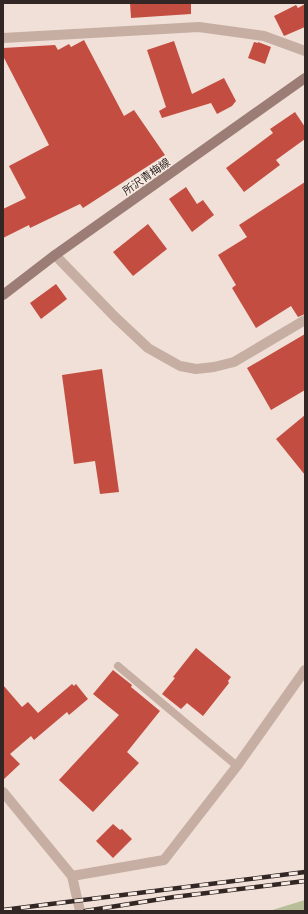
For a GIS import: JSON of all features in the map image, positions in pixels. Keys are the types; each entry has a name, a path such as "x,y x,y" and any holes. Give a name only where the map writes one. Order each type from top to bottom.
{"main road":[{"name":"所沢青梅線","path":"3,295 55,255 305,78"}],"street":[{"path":"3,38 199,27 264,36 305,51"},
{"path":"55,255 115,317 148,348 180,366 196,369 214,367 234,362 305,320"},
{"path":"73,880 164,860 237,766 305,670"},
{"path":"3,792 73,880 80,911"}],"lane":[{"path":"118,666 237,766"}],"green space":[{"path":"305,900 305,911 269,911"}],"building":[{"path":"130,3 191,3 191,14 131,18"},
{"path":"305,4 305,27 284,36 274,16 296,5 298,8"},
{"path":"84,40 124,116 134,110 165,155 83,208 80,204 30,228 29,225 3,238 3,209 26,198 9,166 49,145 3,56 3,48 55,45 58,50 69,44 71,47"},
{"path":"174,41 192,94 224,78 236,101 232,106 217,114 211,103 162,118 159,111 166,107 147,50"},
{"path":"254,42 271,47 265,64 248,58"},
{"path":"295,112 305,127 305,139 276,160 280,165 244,192 226,168 273,133 270,129"},
{"path":"305,182 305,314 298,317 291,306 256,328 232,288 236,285 218,255 247,237 239,225"},
{"path":"186,187 197,204 203,200 214,215 192,232 169,199"},
{"path":"148,224 167,249 133,276 113,252"},
{"path":"56,284 67,299 41,319 30,303"},
{"path":"305,334 305,390 271,410 247,368"},
{"path":"102,369 119,492 100,494 95,461 74,464 62,375"},
{"path":"305,415 305,475 276,439"},
{"path":"196,648 231,677 228,681 229,683 203,716 187,703 181,709 162,694 175,678 173,677"},
{"path":"113,670 160,711 127,752 139,763 93,812 59,780 119,715 93,694"},
{"path":"72,684 74,686 76,684 88,699 69,715 67,712 34,740 31,736 10,754 20,764 3,780 3,685 22,707 28,702 38,713"},
{"path":"113,824 120,830 122,829 132,839 113,858 96,841"}],"railway":[{"path":"3,910 305,872"},
{"path":"85,911 174,897 305,881"}]}
